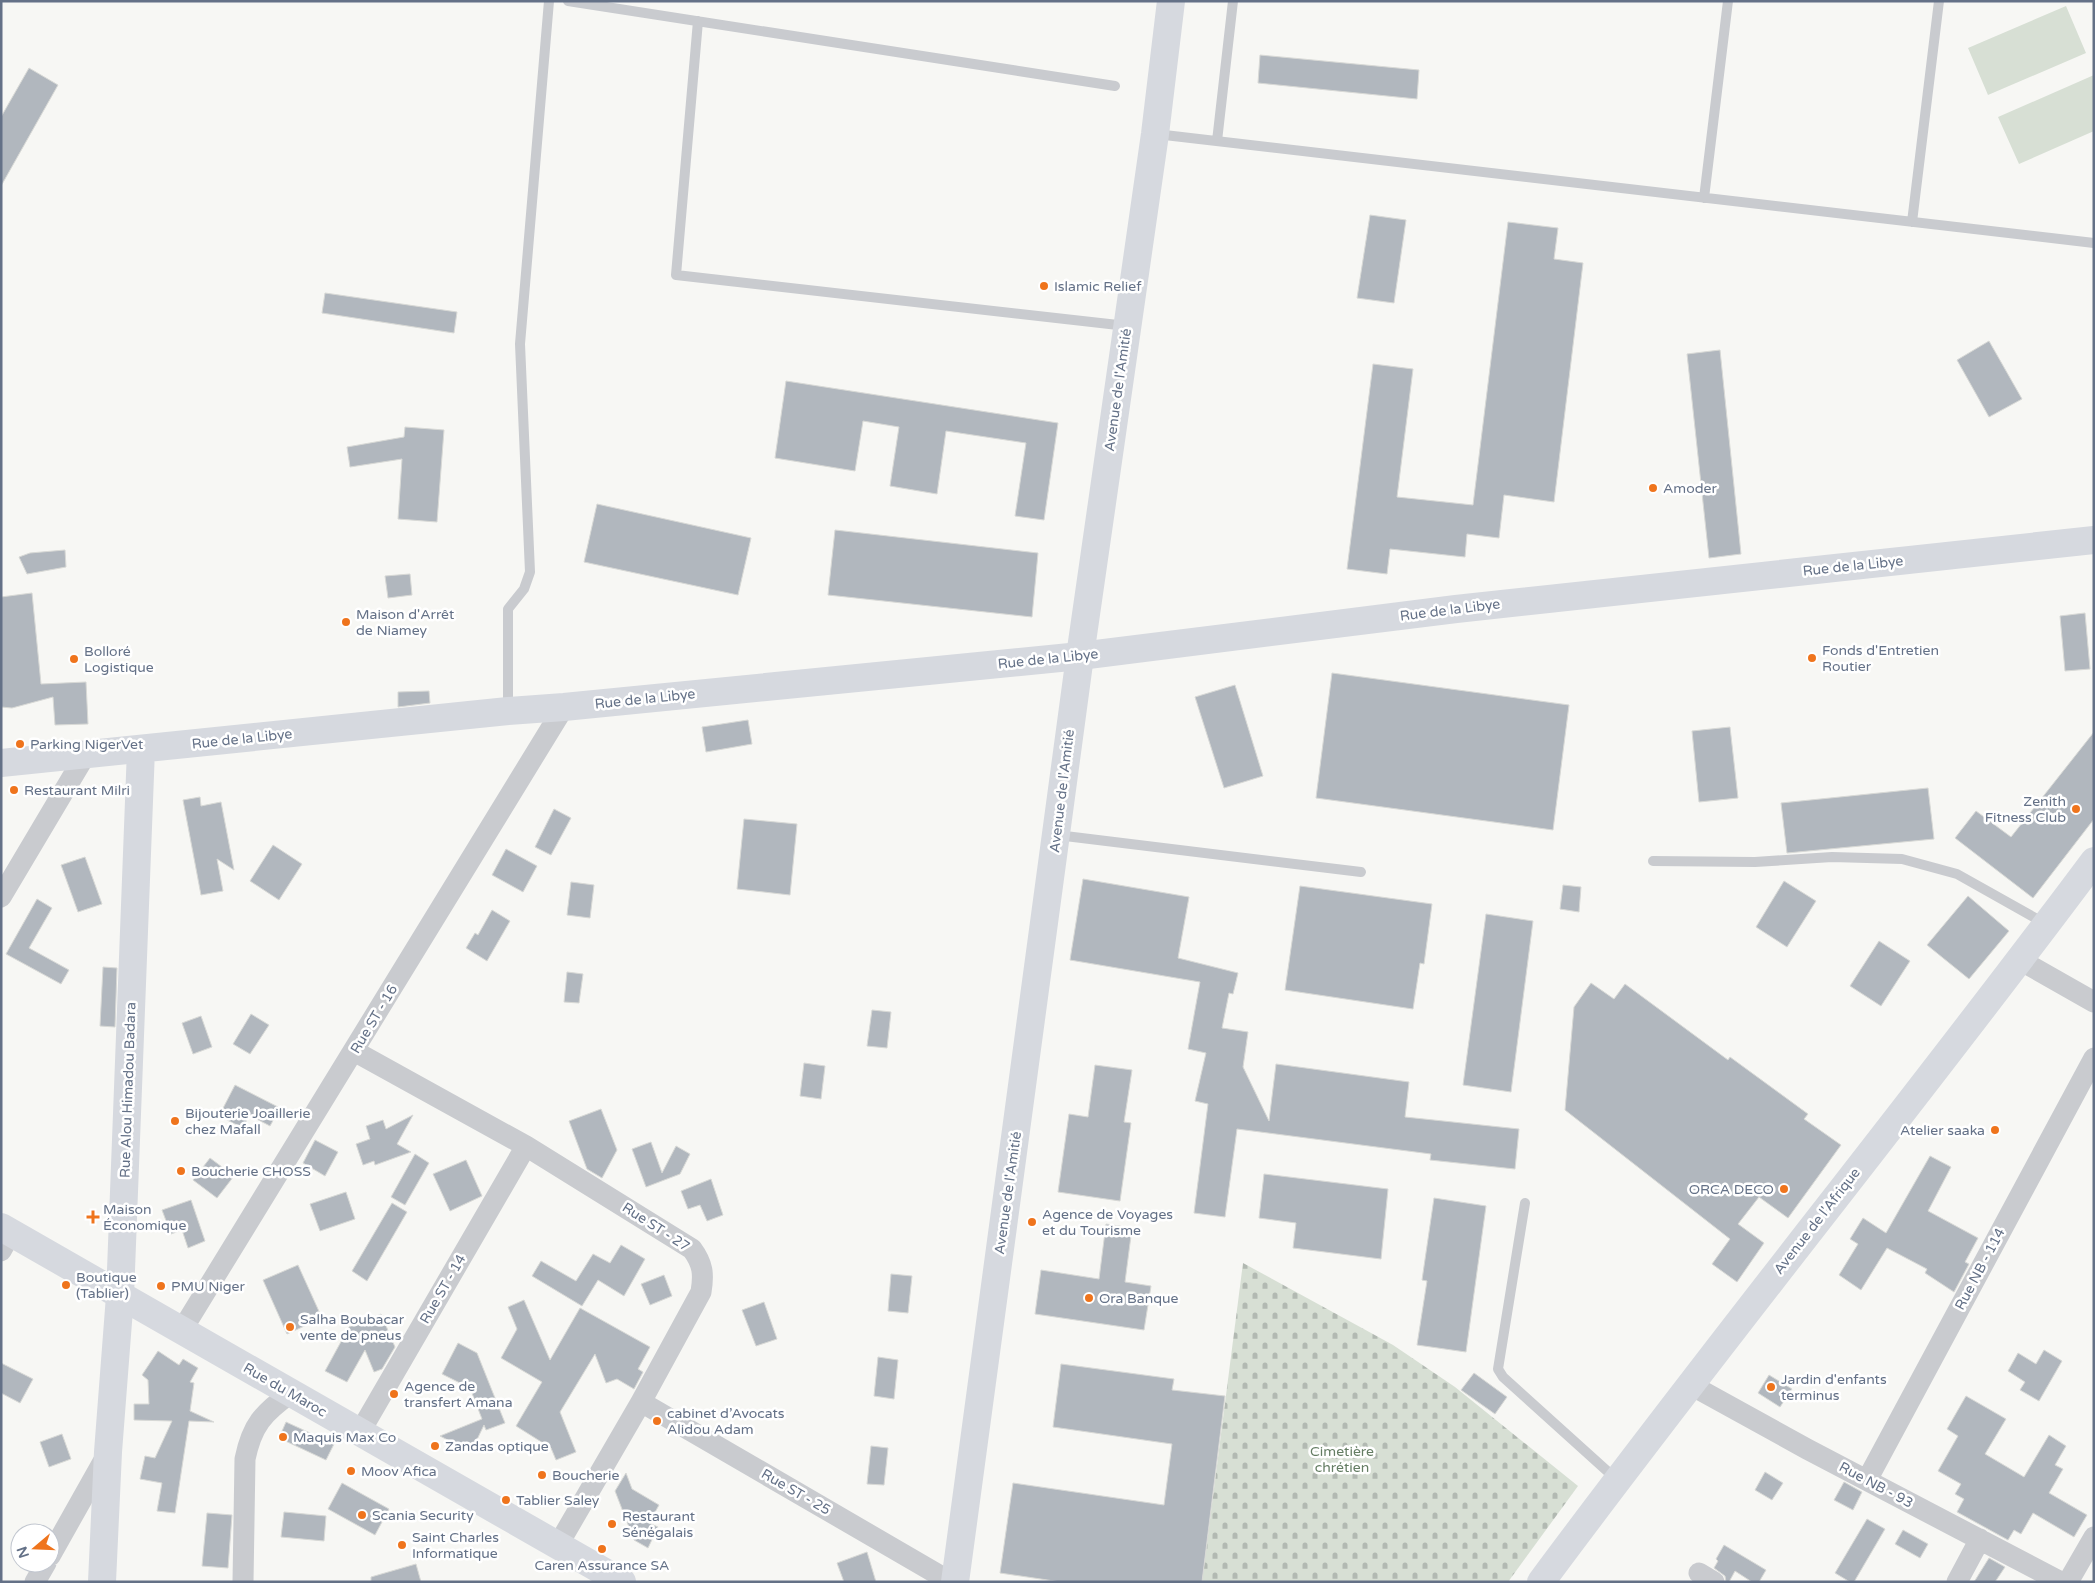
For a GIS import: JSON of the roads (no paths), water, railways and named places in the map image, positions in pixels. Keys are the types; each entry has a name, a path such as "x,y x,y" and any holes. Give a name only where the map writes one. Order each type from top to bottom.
{"street":[{"name":"Avenue de l'Amitié","path":"953,1582 1057,835 1080,656 1155,134 1171,1"},
{"name":"Rue de la Libye","path":"1,763 508,710 564,708 1080,656 1456,609 2094,540"},
{"name":"Rue ST - 16","path":"182,1330 564,708"},
{"name":"Rue Alou Himadou Badara","path":"102,1582 108,1452 120,1296 141,749"},
{"path":"1,897 86,754"},
{"name":"Avenue de l'Afrique","path":"1541,1582 1616,1480 1691,1386 2020,960 2094,861"},
{"path":"2020,960 2094,1002"},
{"name":"Rue ST - 27","path":"354,1051 526,1146 692,1249 701,1261 704,1274 701,1292 641,1402 558,1545"},
{"name":"Rue NB - 114","path":"1867,1480 2094,1058"},
{"name":"Rue ST - 14","path":"360,1432 526,1146"},
{"name":"Rue du Maroc","path":"5,1237 182,1330 622,1582"},
{"name":"Rue NB - 93","path":"1691,1386 2061,1582"},
{"path":"243,1582 245,1459 249,1441 258,1422 269,1409 291,1393"},
{"name":"Rue ST - 25","path":"641,1402 953,1582"},
{"path":"60,1538 108,1452"},
{"path":"2068,1582 2094,1536"},
{"path":"1957,1582 1980,1539"}],"lane":[{"path":"508,710 508,609 524,589 530,572 520,344 549,1"},
{"path":"568,1 1115,86"},
{"path":"1218,141 1233,1"},
{"path":"1704,198 1728,1"},
{"path":"1912,222 1939,1"},
{"path":"698,21 676,275 1128,326"},
{"path":"1155,134 2094,243"},
{"path":"1057,835 1361,872"},
{"path":"1653,861 1755,862 1832,857 1902,859 1957,874 2046,924"},
{"path":"1525,1203 1498,1369 1504,1377 1616,1480"}],"place":[{"name":"Islamic Relief","path":"1044,286"},
{"name":"Amoder","path":"1653,488"},
{"name":"Maison d'Arrêt de Niamey","path":"346,622"},
{"name":"Fonds d'Entretien Routier","path":"1812,658"},
{"name":"Bolloré Logistique","path":"74,659"},
{"name":"Parking NigerVet","path":"20,744"},
{"name":"Restaurant Milri","path":"14,790"},
{"name":"Zenith Fitness Club","path":"2076,809"},
{"name":"Bijouterie Joaillerie chez Mafall","path":"175,1121"},
{"name":"Atelier saaka","path":"1995,1130"},
{"name":"Boucherie CHOSS","path":"181,1171"},
{"name":"ORCA DECO","path":"1784,1189"},
{"name":"Maison Économique","path":"93,1217"},
{"name":"Agence de Voyages et du Tourisme","path":"1032,1222"},
{"name":"Boutique (Tablier)","path":"66,1285"},
{"name":"PMU Niger","path":"161,1286"},
{"name":"Ora Banque","path":"1089,1298"},
{"name":"Salha Boubacar vente de pneus","path":"290,1327"},
{"name":"Jardin d'enfants terminus","path":"1771,1387"},
{"name":"Agence de transfert Amana","path":"394,1394"},
{"name":"cabinet d’Avocats Alidou Adam","path":"657,1421"},
{"name":"Maquis Max Co","path":"283,1437"},
{"name":"Zandas optique","path":"435,1446"},
{"name":"Moov Afica","path":"351,1471"},
{"name":"Boucherie","path":"542,1475"},
{"name":"Tablier Saley","path":"506,1500"},
{"name":"Scania Security","path":"362,1515"},
{"name":"Restaurant Sénégalais","path":"612,1524"},
{"name":"Saint Charles Informatique","path":"402,1545"},
{"name":"Caren Assurance SA","path":"602,1549"}],"park label":[{"name":"Cimetière chrétien","path":"1342,1459"}]}
